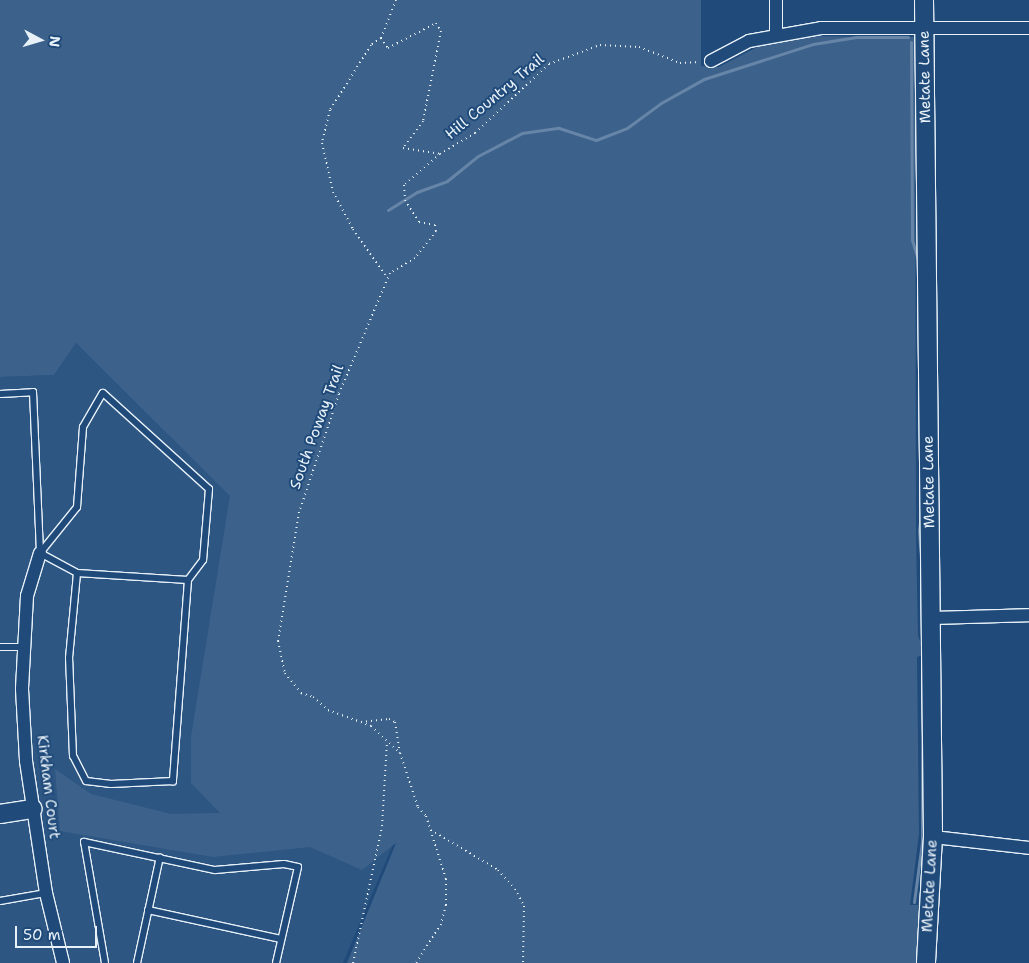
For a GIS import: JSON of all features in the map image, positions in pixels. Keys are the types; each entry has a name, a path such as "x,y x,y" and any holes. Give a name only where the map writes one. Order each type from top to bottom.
{"street":[{"path":"776,0 776,36"},
{"name":"Metate Lane","path":"924,0 933,837 926,963"},
{"path":"711,61 749,41 821,28 1029,28"},
{"name":"Kirkham Court","path":"40,553 27,596 22,689 26,761 46,893 63,963"},
{"path":"930,618 1029,615"},
{"path":"0,814 33,809"},
{"path":"933,837 1029,848"}],"lane":[{"path":"0,394 34,392 40,553"},
{"path":"40,553 77,507 83,427 103,393 209,490 203,560 188,580 172,781 111,784 86,781 73,756 69,658 77,573"},
{"path":"40,553 77,573 188,580"},
{"path":"0,647 24,647"},
{"path":"105,963 84,842 215,870 284,864 298,867 276,963"},
{"path":"137,963 160,857"},
{"path":"0,901 46,893"},
{"path":"148,910 281,940"}],"path":[{"path":"387,278 353,229 333,192 322,144 330,110 371,45 381,38 396,0"},
{"path":"381,38 388,48 436,24 441,31 423,121 403,148 440,154"},
{"name":"Hill Country Trail","path":"440,154 475,133 550,64 600,46 639,47 680,62 711,61"},
{"name":"South Poway Trail","path":"400,753 372,726 328,710 313,697 301,693 285,673 278,642 299,512 339,394 390,272 415,258 436,231 434,225 419,222 405,200 404,185 440,154"},
{"path":"361,722 389,719 394,722 400,753 418,807 431,830 446,879 446,905 441,924 416,963"},
{"path":"353,963 382,826 387,742"},
{"path":"431,830 498,870 514,889 524,906 523,963"}],"shaded area":[{"path":"0,0 701,0 701,66 719,67 761,45 802,36 915,37 916,537 918,636 923,648 922,655 917,657 919,834 910,905 918,905 923,873 917,963 347,963 396,843 362,870 310,847 213,857 60,831 55,769 91,794 171,814 220,813 191,783 191,737 230,496 76,343 54,375 0,377"},
{"path":"76,343 285,550 394,842 343,963 0,963 0,377 54,375"}],"waterway":[{"path":"388,210 417,192 447,181 478,156 522,133 559,128 596,140 627,128 661,103 704,79 813,44 856,37 908,37"},
{"path":"911,42 912,240 919,263"},
{"path":"921,514 919,531 922,570"},
{"path":"914,902 922,842 922,655"}]}
